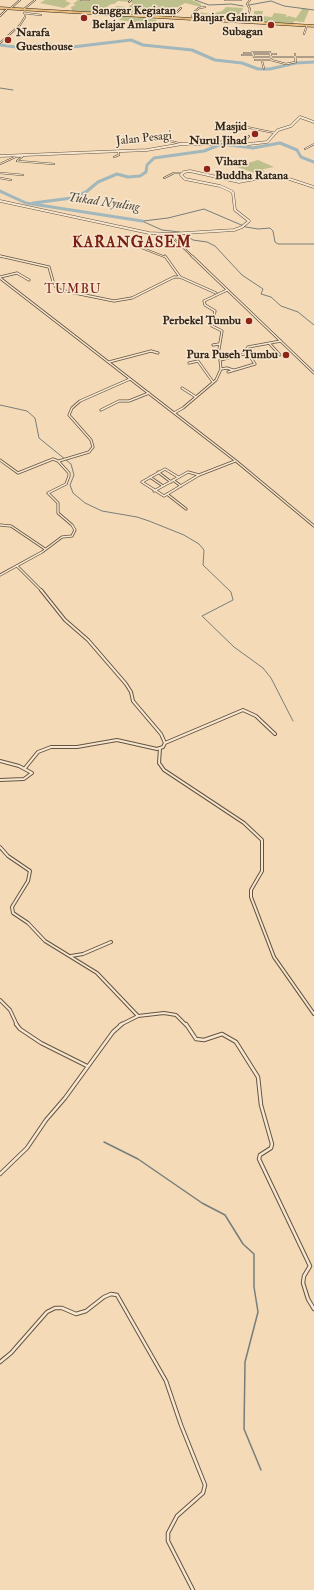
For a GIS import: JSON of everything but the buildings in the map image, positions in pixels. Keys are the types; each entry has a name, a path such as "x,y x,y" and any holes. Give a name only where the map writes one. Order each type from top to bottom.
{"highway":[{"path":"0,8 314,26"}],"street":[{"path":"0,16 20,0"},
{"path":"0,43 20,25 25,17 25,9 35,0"},
{"path":"81,0 89,0"},
{"path":"225,0 241,0"},
{"path":"242,22 248,15 250,9 246,4 250,0"},
{"path":"149,16 156,8"},
{"path":"172,17 181,8"},
{"path":"192,18 194,15 193,14 198,9 205,8"},
{"path":"24,13 41,15"},
{"path":"304,34 307,25"},
{"path":"242,55 269,52 270,54 276,54"},
{"path":"244,53 253,54 254,57 289,57 295,55 314,57"},
{"path":"270,54 271,60"},
{"path":"255,60 271,60 290,64 296,62 295,55"},
{"path":"277,57 277,62"},
{"path":"283,57 283,63"},
{"path":"289,57 290,64"},
{"path":"262,60 264,69"},
{"name":"Jalan Pesagi","path":"0,157 31,154 149,150 182,144 217,143 226,141 242,143 268,142 280,129 292,125 300,117 314,122"},
{"path":"246,127 275,133"},
{"path":"242,143 248,136"},
{"path":"166,140 182,144"},
{"path":"305,149 314,144"},
{"path":"114,157 119,155 118,151"},
{"path":"0,164 15,157 31,154"},
{"path":"23,156 17,161 54,164"},
{"path":"164,178 174,173 190,171 239,182 277,175 314,188"},
{"path":"0,173 23,175"},
{"path":"0,201 149,232 169,234 232,231 248,223 248,219 234,209 233,195 231,191 220,186 199,183 187,179 181,176 182,173"},
{"path":"0,178 11,180"},
{"path":"169,234 314,373"},
{"path":"137,246 164,255 180,277 216,293"},
{"path":"0,256 49,267 54,285 60,290 115,301 132,298 168,279 180,277"},
{"path":"0,277 17,273 29,280"},
{"path":"0,277 236,461 314,526"},
{"path":"219,350 222,331 212,325 215,311 204,302 205,299 216,293 227,290"},
{"path":"228,372 256,364 246,349 248,347 281,341"},
{"path":"268,343 280,355"},
{"path":"212,345 219,344"},
{"path":"109,362 152,351 158,353"},
{"path":"174,413 183,408 214,382 221,369 220,360 248,353"},
{"path":"189,363 198,361 207,376 214,382"},
{"path":"221,369 229,368 234,370"},
{"path":"58,461 89,452 93,447 91,440 70,417 70,410 77,403 130,379"},
{"path":"182,388 196,397"},
{"path":"101,410 119,401 129,401 149,393"},
{"path":"0,460 18,473 53,459 58,461 69,473 69,476 66,484 48,494 58,503 58,513 72,525 75,530 72,536 63,536 45,549 0,575"},
{"path":"178,477 167,469 158,472 142,482 162,496 199,475 236,461"},
{"path":"158,472 181,486"},
{"path":"154,491 189,472 199,475"},
{"path":"150,477 163,486"},
{"path":"167,494 186,509"},
{"path":"0,526 11,526 45,549"},
{"path":"17,566 43,591 65,620 88,640 126,684 131,692 133,701 161,734 165,742"},
{"path":"25,768 38,752 51,747 77,747 117,740 160,748 165,745 165,742 243,710 256,716 274,734"},
{"path":"160,748 159,764 164,770 244,823 262,840 262,870 251,890 251,897 274,957 294,984 306,1005 314,1014"},
{"path":"0,761 25,768 32,772 30,776 26,778 0,780"},
{"path":"0,847 8,856 30,871 28,880 12,907 13,913 28,923 45,941 97,973 138,1016"},
{"path":"71,956 83,954 111,942"},
{"path":"0,1000 10,1010 14,1022 20,1029 41,1043 70,1056 87,1066"},
{"path":"0,1174 27,1148 46,1120 65,1098 87,1066 116,1029 138,1016 155,1013 176,1015 182,1020 194,1037 198,1040 222,1034 236,1042 250,1064 260,1086 261,1105 272,1144 271,1148 260,1155 259,1159 310,1266 304,1276 304,1283 308,1299 314,1309"},
{"path":"0,1362 11,1353 46,1312 55,1308 62,1308 76,1314 86,1311 104,1297 111,1294 117,1295 166,1381 181,1425 205,1485 204,1493 184,1509 173,1521 168,1537 168,1541 193,1590"}],"green space":[{"path":"45,0 67,0 65,1 71,3 64,8 40,3"},
{"path":"78,0 192,0 201,4 201,7 185,3 178,7 167,8 163,11 153,10 158,6 154,5 146,10 135,10 132,14 127,15 136,16 134,18 148,17 157,20 152,25 119,20 124,12 111,10 117,6 125,7 124,9 126,9 133,3 131,2 118,1 111,4 104,9 108,11 107,13 72,11 71,7 76,5 73,4"},
{"path":"226,7 243,8 239,18 235,17 235,13 212,15 194,14 196,12 212,14 222,11"},
{"path":"303,8 309,10 304,22 294,21 293,24 246,22 254,16 254,11 263,11 262,16 272,17 274,13 287,15 285,17 289,16 296,18"},
{"path":"258,160 274,167 264,169 262,170 265,172 258,174 231,165 237,162 245,164"}],"waterway":[{"path":"195,0 209,5 231,4 243,6"},
{"path":"249,5 271,1 284,6 314,10"},
{"path":"0,45 16,47 47,44 64,48 131,40 143,45 192,50 215,60 242,63 258,69 270,69 296,63 314,62"},
{"path":"0,88 13,90"},
{"path":"33,203 72,198 86,192 98,182 117,174 128,177 140,176 146,172 147,165 154,158 204,151 222,144 253,148 280,143 297,150 301,157 314,162"},
{"name":"Tukad Nyuling","path":"0,191 26,203 142,221"},
{"name":"Tukad Nyuling","path":"143,221 168,218 204,209 246,227 258,229 270,228 273,231 275,242 278,244 314,244"},
{"path":"142,221 162,230 180,232 193,240 207,242 215,246 242,275 263,289 261,294 271,297 281,306 298,312 314,325"},
{"path":"0,405 27,411 35,418 39,438 71,464 74,475 70,485 73,493 85,503 102,511 137,517 149,521 184,535 199,544 204,550 203,565 231,592 233,600 202,616 234,647 263,668 271,678 293,721"},
{"path":"104,1142 138,1159 202,1203 225,1215 243,1244 254,1254 254,1287 258,1312 245,1362 244,1429 261,1470"}],"place":[{"name":"Sanggar Kegiatan Belajar Amlapura","path":"84,18"},
{"name":"Banjar Galiran Subagan","path":"271,25"},
{"name":"Narafa Guesthouse","path":"8,40"},
{"name":"Masjid Nurul Jihad","path":"255,134"},
{"name":"Vihara Buddha Ratana","path":"207,169"},
{"name":"Perbekel Tumbu","path":"249,321"},
{"name":"Pura Puseh Tumbu","path":"286,355"}],"district":[{"name":"KARANGASEM","path":"132,244"},
{"name":"TUMBU","path":"73,290"}]}
